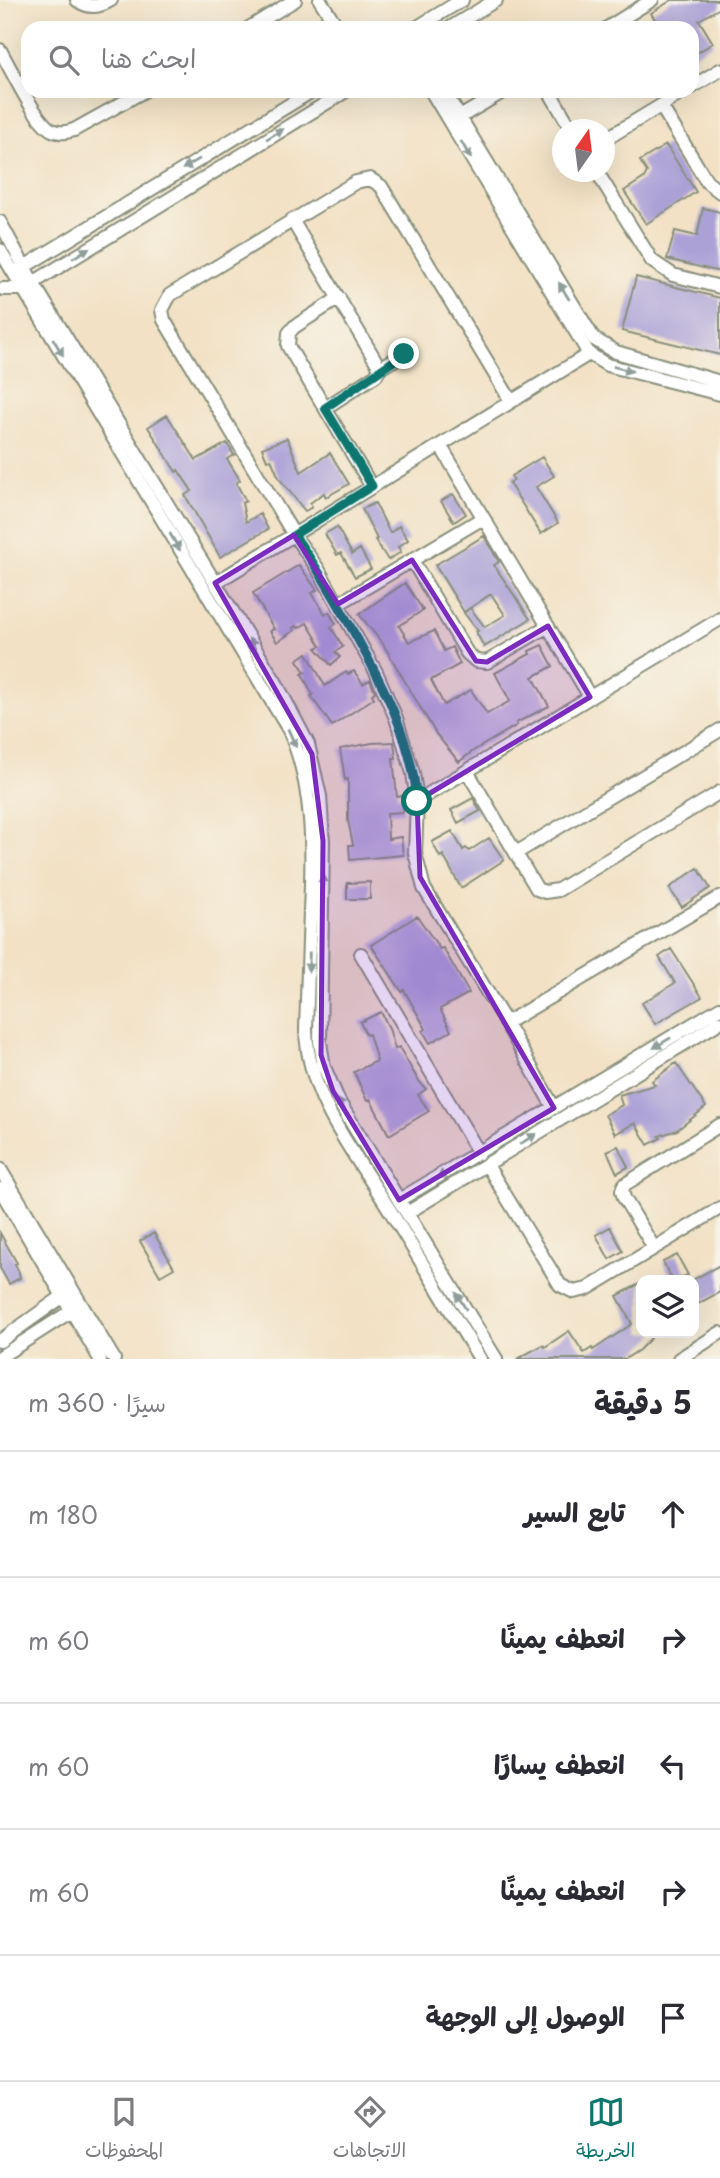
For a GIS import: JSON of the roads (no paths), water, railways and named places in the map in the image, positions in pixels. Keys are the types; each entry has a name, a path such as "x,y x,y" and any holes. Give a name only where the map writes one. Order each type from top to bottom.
{"street":[{"path":"77,0 89,6 111,0"},
{"path":"260,21 295,0"},
{"path":"320,0 334,21"},
{"path":"428,21 463,0"},
{"path":"462,21 496,0"},
{"path":"618,21 652,0"},
{"path":"0,50 21,86"},
{"path":"699,83 720,70"},
{"path":"28,98 44,125 53,131 64,133 131,98"},
{"path":"2,290 20,270 300,98"},
{"path":"2,290 28,286 335,98"},
{"path":"435,98 594,339 615,352 684,377 720,394"},
{"path":"448,98 589,354 607,365 720,382"},
{"path":"460,117 492,98"},
{"path":"553,98 566,119"},
{"path":"615,133 674,98"},
{"path":"661,106 707,182 720,191"},
{"path":"511,401 378,183 370,179 360,179 170,295 162,310 164,320 294,535 318,569 386,693 413,773 417,801 415,853 424,888 554,1108"},
{"path":"162,182 173,197"},
{"path":"603,182 652,261 673,275 720,287"},
{"path":"292,220 380,368"},
{"path":"0,222 28,286 270,687 304,735 316,774 322,818 324,852 320,1042 328,1079 496,1359"},
{"path":"0,250 20,270"},
{"path":"28,286 215,583 270,687 289,730 305,777 312,846 306,1041 310,1064 317,1086 346,1141 480,1359"},
{"path":"339,298 295,327 288,337 290,350 372,486"},
{"path":"325,408 404,354"},
{"path":"215,583 589,354"},
{"path":"440,445 590,697"},
{"path":"338,604 483,518"},
{"path":"412,560 467,653 475,661 487,662 548,626"},
{"path":"417,801 720,619"},
{"path":"516,853 720,730"},
{"path":"467,771 537,888 545,892 554,892 720,792"},
{"path":"506,1023 720,897"},
{"path":"361,954 479,1153"},
{"path":"407,1213 487,1165 585,1096 720,1008"},
{"path":"399,1200 554,1108 585,1096 720,1022"},
{"path":"654,1248 624,1199 624,1185 720,1125"},
{"path":"346,1141 358,1133"},
{"path":"487,1165 564,1289 574,1292 583,1291 720,1208"},
{"path":"0,1169 67,1293"},
{"path":"0,1189 76,1307 114,1359"},
{"path":"0,1341 67,1293"},
{"path":"0,1357 76,1307"},
{"path":"76,1307 100,1359"},
{"path":"680,1359 720,1333"}]}
